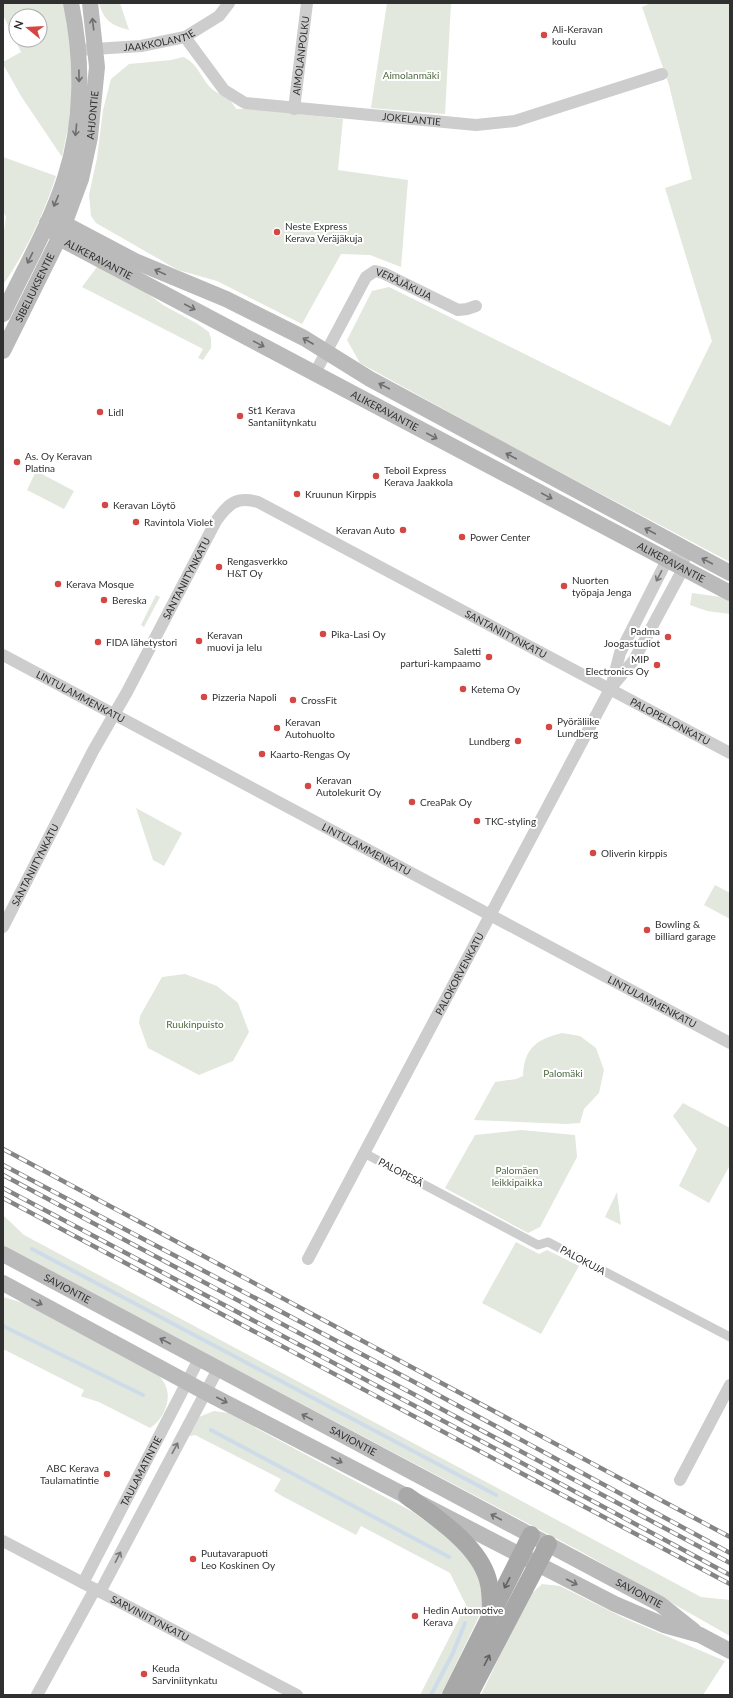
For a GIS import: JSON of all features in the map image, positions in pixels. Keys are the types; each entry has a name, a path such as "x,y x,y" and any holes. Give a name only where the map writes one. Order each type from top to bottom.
{"main road":[{"name":"AHJONTIE","path":"71,3 78,50 78,160"},
{"name":"AHJONTIE","path":"62,231 72,181 92,119 96,50 90,3"},
{"name":"AHJONTIE","path":"47,223 72,181"},
{"name":"ALIKERAVANTIE","path":"47,223 107,255 315,373 730,593"},
{"name":"SIBELIUKSENTIE","path":"3,314 47,223"},
{"name":"SIBELIUKSENTIE","path":"3,351 62,231"},
{"name":"ALIKERAVANTIE","path":"107,255 162,273 226,300 304,338 370,379 730,573"},
{"name":"SAVIONTIE","path":"3,1254 660,1604 700,1635 727,1649"},
{"name":"SAVIONTIE","path":"3,1283 205,1392 615,1604 664,1625 700,1635"},
{"path":"406,1496 444,1523 482,1562 488,1580 491,1615"},
{"path":"451,1695 531,1535"},
{"path":"469,1695 548,1544"}],"street":[{"name":"JAAKKOLANTIE","path":"78,50 141,46 185,37 219,16 229,3"},
{"name":"AIMOLANPOLKU","path":"294,108 307,3"},
{"name":"JOKELANTIE","path":"185,37 224,90 245,103 476,125 515,121 662,74"},
{"name":"VERÄJÄKUJA","path":"315,373 362,283 366,277 375,271 383,273 458,310 476,306"},
{"name":"SANTANIITYNKATU","path":"3,927 216,521 226,508 237,501 248,500 270,509 610,689"},
{"path":"667,560 685,550"},
{"name":"PALOKORVENKATU","path":"308,1259 610,689 634,660 683,569 685,550"},
{"name":"PALOKORVENKATU","path":"610,689 620,653 667,560"},
{"name":"LINTULAMMENKATU","path":"3,655 730,1043"},
{"name":"PALOPELLONKATU","path":"610,689 730,752"},
{"name":"PALOPESÄ","path":"364,1153 437,1192"},
{"name":"PALOKUJA","path":"437,1192 538,1245 548,1242 730,1337"},
{"name":"TAULAMATINTIE","path":"83,1583 199,1359"},
{"name":"TAULAMATINTIE","path":"37,1695 98,1590 218,1369"},
{"path":"680,1480 730,1385"},
{"name":"SARVINIITYNKATU","path":"3,1540 297,1695"}],"green space":[{"path":"3,3 66,3 73,43 73,103 62,157 21,96 3,64 3,62 21,52 19,48 48,48 48,8 8,8 8,25 3,15"},
{"path":"99,3 120,3 129,30 117,26 109,21 103,14"},
{"name":"Aimolanmäki","path":"387,3 451,3 445,114 371,108"},
{"path":"651,3 730,3 730,562 507,444 360,363 347,340 372,291 389,287 670,426 712,341 665,188 692,179 669,85 642,7"},
{"path":"183,57 196,67 212,89 228,98 236,109 254,109 343,119 338,170 408,180 401,267 370,255 341,254 302,324 217,281 178,270 96,223 91,216 89,195 97,158 103,110 111,79 129,64 171,60"},
{"path":"3,157 56,176 34,232 3,285 3,238 6,217 3,211"},
{"path":"97,267 132,282 163,305 209,332 211,348 203,360 198,358 203,349 82,287"},
{"path":"36,471 74,491 64,509 27,490"},
{"path":"692,593 721,597 730,601 730,614 707,611 690,605"},
{"path":"156,595 160,597 144,627 141,625"},
{"path":"136,808 182,833 164,866 153,860"},
{"path":"715,885 730,893 730,919 704,905"},
{"name":"Ruukinpuisto","path":"185,974 217,986 238,1003 249,1032 233,1061 199,1075 148,1048 139,1023 140,1016 162,977"},
{"name":"Palomäki","path":"562,1033 580,1036 596,1048 604,1070 599,1093 584,1109 580,1123 566,1124 474,1120 495,1082 516,1079 523,1076 526,1059 533,1047 545,1038"},
{"path":"683,1103 730,1128 730,1165 709,1203 679,1186 697,1149 673,1116"},
{"name":"Palomäen leikkipaikka","path":"521,1130 575,1135 577,1157 540,1227 528,1233 445,1188 475,1135"},
{"path":"617,1192 621,1225 605,1217"},
{"path":"3,1215 24,1235 701,1597 730,1600 730,1636 580,1551 3,1246"},
{"path":"516,1242 539,1254 547,1250 579,1266 541,1334 482,1303"},
{"path":"3,1297 24,1303 159,1376 168,1392 167,1404 162,1416 150,1428 99,1402 81,1396 84,1390 3,1349"},
{"path":"214,1411 228,1413 413,1512 441,1532 466,1555 477,1570 483,1587 484,1606 441,1695 420,1695 466,1605 450,1573 361,1526 356,1535 282,1496 274,1491 281,1479 195,1435 191,1436 187,1434 199,1417"},
{"path":"542,1584 560,1586 624,1618 725,1661 703,1695 481,1695 528,1597"}],"waterway":[{"path":"32,1249 496,1495"},
{"path":"3,1326 143,1395"},
{"path":"211,1430 449,1557"},
{"path":"431,1695 453,1653 465,1623"}],"railway":[{"path":"3,1149 730,1537"},
{"path":"3,1165 405,1377 730,1553"},
{"path":"3,1175 730,1563"},
{"path":"3,1188 483,1442 730,1575"},
{"path":"3,1198 730,1584"}],"place":[{"name":"Ali-Keravan koulu","path":"544,35"},
{"name":"Neste Express Kerava Veräjäkuja","path":"277,232"},
{"name":"Lidl","path":"100,412"},
{"name":"St1 Kerava Santaniitynkatu","path":"240,416"},
{"name":"As. Oy Keravan Platina","path":"17,462"},
{"name":"Teboil Express Kerava Jaakkola","path":"376,476"},
{"name":"Kruunun Kirppis","path":"297,494"},
{"name":"Keravan Löytö","path":"105,505"},
{"name":"Ravintola Violet","path":"136,522"},
{"name":"Keravan Auto","path":"403,530"},
{"name":"Power Center","path":"462,537"},
{"name":"Rengasverkko H&T Oy","path":"219,567"},
{"name":"Kerava Mosque","path":"58,584"},
{"name":"Nuorten työpaja Jenga","path":"564,586"},
{"name":"Bereska","path":"104,600"},
{"name":"Pika-Lasi Oy","path":"323,634"},
{"name":"Padma Joogastudiot","path":"668,637"},
{"name":"Keravan muovi ja lelu","path":"199,641"},
{"name":"FIDA lähetystori","path":"98,642"},
{"name":"Saletti parturi-kampaamo","path":"489,657"},
{"name":"MIP Electronics Oy","path":"657,665"},
{"name":"Ketema Oy","path":"463,689"},
{"name":"Pizzeria Napoli","path":"204,697"},
{"name":"CrossFit","path":"293,700"},
{"name":"Pyöräliike Lundberg","path":"549,727"},
{"name":"Keravan Autohuolto","path":"277,728"},
{"name":"Lundberg","path":"518,741"},
{"name":"Kaarto-Rengas Oy","path":"262,754"},
{"name":"Keravan Autolekurit Oy","path":"308,786"},
{"name":"CreaPak Oy","path":"412,802"},
{"name":"TKC-styling","path":"477,821"},
{"name":"Oliverin kirppis","path":"593,853"},
{"name":"Bowling & billiard garage","path":"647,930"},
{"name":"ABC Kerava Taulamatintie","path":"107,1474"},
{"name":"Puutavarapuoti Leo Koskinen Oy","path":"193,1559"},
{"name":"Hedin Automotive Kerava","path":"415,1616"},
{"name":"Keuda Sarviniitynkatu","path":"144,1674"}]}
